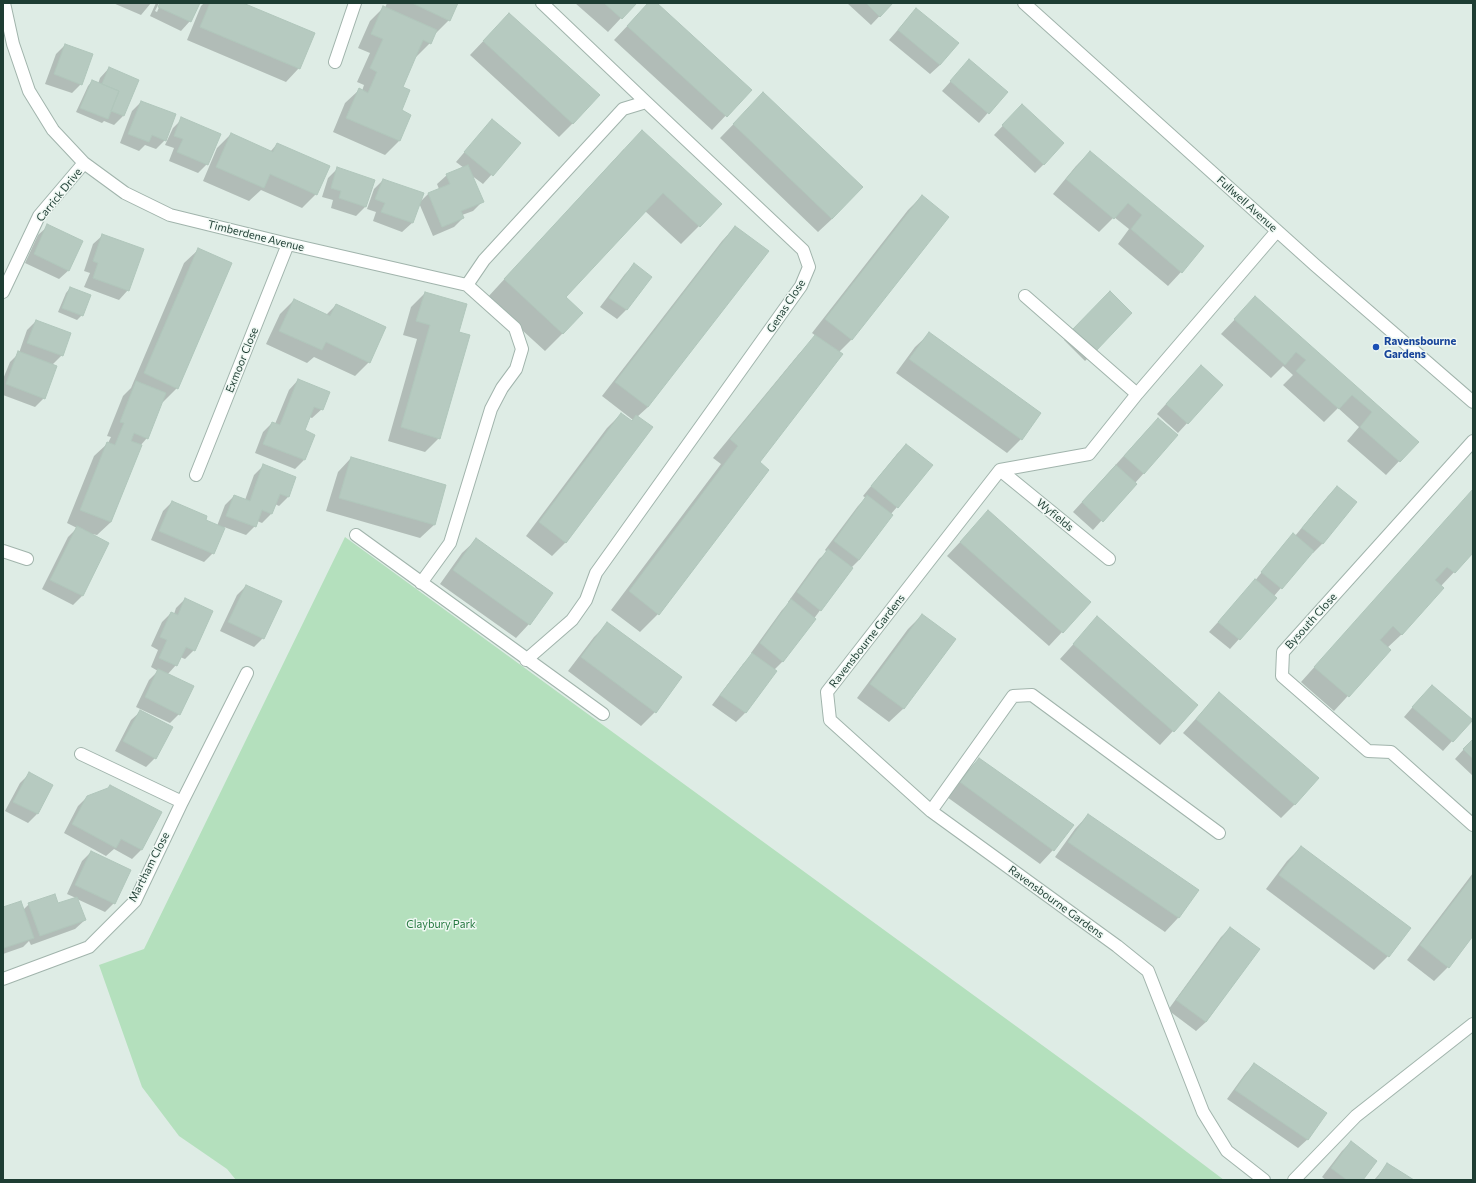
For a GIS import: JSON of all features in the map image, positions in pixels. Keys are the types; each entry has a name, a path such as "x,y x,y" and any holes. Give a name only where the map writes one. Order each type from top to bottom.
{"street":[{"name":"Timberdene Avenue","path":"4,3 13,44 29,91 53,130 84,163 125,193 170,215 467,285 515,328 522,349 516,369 502,388 491,409 450,543 421,583"},
{"path":"335,62 354,3"},
{"name":"Genas Close","path":"526,660 572,620 586,600 596,573 801,286 809,267 803,250 542,3"},
{"name":"Fullwell Avenue","path":"1024,3 1277,231 1473,402"},
{"path":"467,285 484,260 623,109 646,102"},
{"name":"Carrick Drive","path":"3,292 39,216 84,163"},
{"path":"1000,470 1089,454 1137,394 1277,231"},
{"name":"Exmoor Close","path":"196,475 288,244"},
{"path":"1025,296 1137,394"},
{"name":"Bysouth Close","path":"1473,441 1283,652 1282,676 1368,751 1391,752 1473,826"},
{"name":"Wyfields","path":"1000,470 1110,559"},
{"name":"Ravensbourne Gardens","path":"1000,470 827,692 830,720 931,811 1117,946 1148,972 1203,1112 1227,1151 1264,1180"},
{"path":"356,536 526,660 603,714"},
{"path":"3,551 27,559"},
{"name":"Martham Close","path":"3,979 89,948 135,901 182,802 247,673"},
{"path":"931,811 1013,696 1032,694 1219,834"},
{"path":"82,754 182,802"},
{"path":"1294,1180 1356,1116 1473,1024"}],"green space":[{"name":"Claybury Park","path":"345,537 1138,1115 1224,1180 236,1180 227,1169 179,1136 142,1087 99,965 144,949"}],"building":[{"path":"160,3 200,3 191,22 158,7"},
{"path":"210,3 243,3 315,33 300,69 200,27"},
{"path":"412,3 458,3 450,21"},
{"path":"604,3 637,3 622,19"},
{"path":"648,3 657,3 752,90 727,117 627,26"},
{"path":"866,3 893,3 880,17"},
{"path":"383,6 437,30 431,44 423,40 403,87 410,90 402,110 411,115 400,141 346,118 359,88 368,93 377,72 370,68 383,39 371,34"},
{"path":"916,8 959,43 940,65 898,30"},
{"path":"509,13 600,95 573,124 483,41"},
{"path":"65,44 93,54 82,85 54,74"},
{"path":"969,59 1008,92 989,114 950,81"},
{"path":"109,67 139,80 124,116 111,111 119,91 102,84"},
{"path":"92,80 119,91 108,119 80,108"},
{"path":"763,92 863,187 832,219 733,124"},
{"path":"141,101 176,114 166,141 152,135 149,142 128,134"},
{"path":"1022,104 1064,143 1044,165 1002,125"},
{"path":"181,117 221,134 208,165 177,152 183,139 174,136"},
{"path":"492,119 521,143 493,176 464,152"},
{"path":"642,130 722,204 700,227 663,193 566,297 583,313 563,334 504,279"},
{"path":"231,133 273,152 277,143 330,166 317,195 270,174 264,188 216,167"},
{"path":"1090,151 1204,246 1182,273 1131,229 1142,215 1128,203 1114,219 1066,179"},
{"path":"468,165 484,202 461,211 464,218 442,227 428,193 450,184 446,174"},
{"path":"337,167 375,180 366,207 339,198 341,191 331,188"},
{"path":"383,179 424,193 413,223 381,212 385,203 375,199"},
{"path":"922,195 949,217 852,340 825,319"},
{"path":"47,224 83,241 69,271 34,254"},
{"path":"735,226 769,251 648,407 615,382"},
{"path":"102,234 144,249 129,291 93,278 98,263 93,261"},
{"path":"198,248 232,263 178,389 144,373"},
{"path":"634,263 652,277 627,310 609,298"},
{"path":"70,287 91,295 83,316 62,308"},
{"path":"1110,291 1132,313 1095,352 1072,330"},
{"path":"425,292 467,304 459,332 470,335 440,439 401,427 430,325 416,321"},
{"path":"1255,296 1419,442 1400,462 1360,427 1372,412 1352,395 1339,409 1296,371 1306,360 1296,352 1285,365 1234,319"},
{"path":"294,299 330,316 336,304 386,327 370,363 326,342 322,350 279,331"},
{"path":"36,320 71,333 63,356 27,343"},
{"path":"929,332 1041,413 1022,440 909,359"},
{"path":"815,335 843,354 760,462 769,470 659,615 629,591 738,446 730,439"},
{"path":"18,351 57,366 45,399 6,384"},
{"path":"1201,365 1223,385 1188,424 1166,404"},
{"path":"298,379 330,392 323,410 314,407 305,430 315,435 305,460 263,444 272,422 280,425"},
{"path":"136,381 166,393 148,439 134,433 131,441 142,445 111,522 80,510 107,442 115,445 124,423 120,422"},
{"path":"621,413 632,421 636,415 653,427 566,543 539,522"},
{"path":"1158,418 1178,435 1144,474 1124,456"},
{"path":"906,444 933,465 898,508 871,486"},
{"path":"351,457 446,485 435,525 339,498"},
{"path":"263,464 296,477 289,497 280,494 272,514 262,510 256,527 226,516 234,495 250,501"},
{"path":"1116,465 1137,484 1103,522 1082,502"},
{"path":"1337,486 1357,502 1323,544 1302,528"},
{"path":"1473,489 1473,553 1455,573 1447,567 1435,580 1444,588 1402,635 1393,626 1380,640 1391,650 1349,697 1314,667"},
{"path":"867,495 893,515 859,560 834,541"},
{"path":"172,501 207,516 206,520 225,528 214,554 159,531"},
{"path":"988,510 1091,602 1063,633 960,542"},
{"path":"77,526 109,543 83,596 50,580"},
{"path":"1293,533 1314,551 1282,589 1261,572"},
{"path":"476,538 553,593 530,625 453,570"},
{"path":"828,549 853,568 821,611 797,592"},
{"path":"1255,579 1277,598 1240,640 1218,622"},
{"path":"246,585 282,601 264,639 228,622"},
{"path":"185,598 213,611 195,651 186,647 177,666 159,658 167,640 160,637 171,612 178,615"},
{"path":"791,599 816,619 783,662 760,643"},
{"path":"922,614 956,639 904,709 870,684"},
{"path":"1097,616 1198,705 1174,732 1073,644"},
{"path":"607,622 682,677 656,713 581,657"},
{"path":"752,653 777,671 746,713 720,695"},
{"path":"158,669 194,686 180,715 145,697"},
{"path":"1432,685 1473,720 1453,742 1412,707"},
{"path":"1219,692 1319,778 1295,805 1196,719"},
{"path":"140,710 173,727 156,759 123,741"},
{"path":"1473,739 1473,759 1463,749"},
{"path":"979,758 1074,825 1054,851 960,782"},
{"path":"29,772 53,785 38,814 13,802"},
{"path":"110,785 162,812 142,850 121,839 116,848 72,824 87,796 108,788"},
{"path":"1088,814 1199,890 1179,918 1068,842"},
{"path":"1301,846 1411,928 1389,957 1279,875"},
{"path":"91,851 131,870 115,904 75,885"},
{"path":"1473,876 1473,936 1449,968 1420,945"},
{"path":"55,894 58,903 77,897 86,920 40,936 28,903"},
{"path":"21,901 34,938 4,948 3,907"},
{"path":"1230,927 1260,949 1206,1022 1176,1000"},
{"path":"1254,1063 1327,1113 1308,1140 1235,1090"},
{"path":"1351,1141 1377,1161 1363,1180 1347,1180 1331,1168"},
{"path":"1387,1163 1414,1180 1376,1180"}],"place":[{"name":"Ravensbourne Gardens","path":"1376,347"}]}
